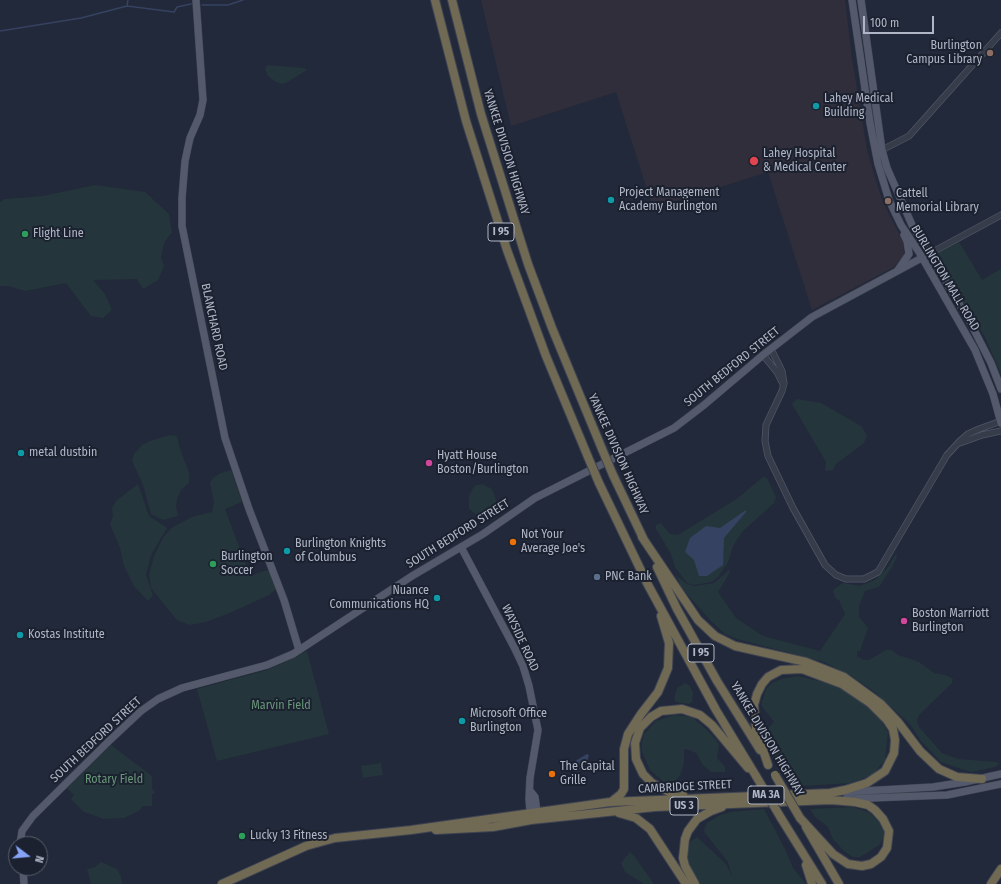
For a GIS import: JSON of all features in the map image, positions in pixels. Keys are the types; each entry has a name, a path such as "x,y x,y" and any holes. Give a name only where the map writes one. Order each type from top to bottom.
{"highway":[{"name":"I 95","path":"435,0 466,121 507,250 546,356 599,483 656,599 716,710 822,884"},
{"name":"YANKEE DIVISION HIGHWAY","path":"452,0 481,114 528,264 552,328 613,476 677,608 717,681 775,775 839,884"},
{"path":"642,537 698,620 715,636 735,646 806,662 844,677 881,704 898,722 920,751 939,769 957,777 982,779"},
{"path":"610,802 621,794 624,789 624,750 628,734 658,692 668,668 669,643 656,599"},
{"path":"768,765 756,729 754,716 755,701 760,687 768,678 786,669 802,669 829,678 862,696 881,713 892,726 895,746 890,763 877,778 866,784 830,796"},
{"path":"702,798 678,795 662,789 652,783 641,770 635,753 636,738 646,721 656,714 677,708 691,711 700,716 712,725 731,749 756,776"},
{"name":"CAMBRIDGE STREET","path":"534,816 610,802 702,798 830,796"},
{"name":"CAMBRIDGE STREET","path":"222,884 314,844 341,838 534,816 606,812 655,807 739,804 830,796"},
{"name":"US 3","path":"800,818 833,854 845,863 862,866 877,861 886,850 889,838 886,824 880,814 872,807 862,803 830,796"},
{"path":"695,884 683,858 683,844 688,831 704,814 739,804"},
{"path":"606,812 627,814 636,818 650,829 686,884"},
{"path":"802,853 812,884"},
{"path":"991,884 1001,869"}],"main road":[{"name":"BLANCHARD ROAD","path":"196,0 204,100 200,116 190,138 185,161 182,198 182,226 225,436 248,509 284,600 299,650"},
{"name":"BURLINGTON MALL ROAD","path":"852,0 889,200 901,225 926,256 980,341 1001,389"},
{"name":"BURLINGTON MALL ROAD","path":"862,0 879,151 926,256 980,362 993,394 1001,422"},
{"path":"895,273 902,266 909,254 907,241 901,225"},
{"name":"SOUTH BEDFORD STREET","path":"21,836 22,829 33,816 93,756 152,703 176,690 267,665 299,650 412,576 461,547 549,490 674,428 700,409 763,355 812,317 926,256"},
{"name":"WAYSIDE ROAD","path":"461,547 518,655 527,677 538,730 531,772 529,799 534,816"},
{"name":"CAMBRIDGE STREET","path":"830,796 933,787 982,779 1001,774"},
{"name":"CAMBRIDGE STREET","path":"830,796 947,795 1001,784"}],"street":[{"path":"879,151 908,136 1001,33"},
{"path":"926,256 1001,215"},
{"path":"771,349 782,371 783,387 766,425 765,441 768,456 792,506 825,564 832,572 846,579 857,580 868,578 880,569 941,465 956,445 973,432 1001,422"},
{"path":"763,355 777,372 783,387"},
{"path":"956,445 975,437 1001,430"}],"shaded area":[{"name":"Lahey Hospital & Medical Center","path":"481,0 845,0 852,59 867,150 882,200 903,242 904,254 901,259 894,267 812,310 768,172 653,208 616,92 511,126"}],"green space":[{"path":"267,65 304,68 307,70 282,84 276,82 268,76 265,69"},
{"path":"95,185 145,192 169,214 172,232 164,243 161,258 164,266 158,280 143,289 137,279 93,280 105,294 112,310 103,318 91,316 66,283 25,291 9,286 0,286 0,202 5,199 43,196"},
{"path":"959,242 982,280 1001,269 1001,374 985,337 937,261 937,254"},
{"path":"797,399 821,403 861,426 867,435 864,443 836,464 833,470 825,471 826,462 792,404"},
{"path":"170,435 177,436 189,473 189,483 181,490 177,499 176,507 178,516 163,520 151,514 143,485 132,461 134,454 142,445"},
{"path":"231,470 242,502 225,509 250,576 267,570 270,571 276,589 269,595 232,612 206,622 190,625 177,620 151,588 149,575 154,556 164,536 173,527 192,517 212,512 214,501 210,483 213,478 219,474"},
{"path":"763,477 767,478 776,497 774,503 742,532 733,546 728,562 718,577 712,582 694,585 687,583 675,567 671,554 656,529 656,525 661,523 670,534 678,535 738,498"},
{"path":"138,484 149,516 167,528 151,555 146,575 153,595 148,601 134,586 124,566 120,548 110,524 113,516 112,508 116,501"},
{"path":"482,484 492,489 497,503 488,512 477,515 469,509 469,496 474,486"},
{"path":"896,554 897,557 892,567 879,587 865,591 859,606 859,617 868,628 860,651 857,651 857,656 864,660 869,660 886,650 892,650 898,655 919,662 934,673 946,675 953,679 952,683 919,715 917,720 919,727 942,753 958,759 997,762 999,764 995,767 971,772 941,762 920,740 910,724 872,690 850,675 824,662 737,639 725,634 710,620 681,587 676,575 687,584 695,586 714,583 730,569 729,574 718,592 736,618 763,636 820,651 845,614 839,600 836,599 833,590 843,583 860,586 875,580 888,567"},
{"name":"Marvin Field","path":"307,651 329,734 217,761 197,689 267,670"},
{"path":"798,676 826,683 844,690 877,714 888,732 885,760 872,775 851,783 800,786 793,784 789,780 762,735 774,722 761,705 766,689 772,683 782,679"},
{"path":"685,683 690,686 693,693 692,702 689,704 676,702 674,699 677,688"},
{"path":"674,715 692,717 717,741 719,745 717,758 725,767 725,772 711,772 703,765 696,753 687,749 684,750 684,763 680,775 674,783 664,782 650,770 642,752 644,734 656,721"},
{"name":"Rotary Field","path":"111,745 152,776 152,789 155,792 152,795 152,806 143,806 139,811 124,818 104,819 84,812 71,799 74,795 67,788"},
{"path":"381,763 383,775 363,778 361,766"},
{"path":"854,807 870,813 879,822 884,832 883,839 879,845 860,857 853,857 844,851 833,839 828,827 815,817 810,809"},
{"path":"764,809 785,849 793,868 806,884 700,884 688,862 687,851 691,841 697,837 726,864 732,876 728,862 705,833 704,830 707,823 720,815 731,812"},
{"path":"630,852 654,884 644,884 625,872 621,863"},
{"path":"101,862 117,869 121,876 122,884 91,884 87,869 95,867"}],"water":[{"path":"746,510 746,512 724,538 723,565 707,576 699,576 694,560 685,552 690,538 706,526 720,528"},
{"path":"587,754 589,755 587,762 577,772 574,772 572,763"}],"waterway":[{"path":"127,6 128,0"},
{"path":"202,5 228,5 243,0"},
{"path":"0,31 81,18 127,6 174,12 177,7 191,4"}],"place":[{"name":"Burlington Campus Library","path":"990,53"},
{"name":"Lahey Medical Building","path":"816,106"},
{"name":"Lahey Hospital & Medical Center","path":"754,161"},
{"name":"Project Management Academy Burlington","path":"611,200"},
{"name":"Cattell Memorial Library","path":"888,201"},
{"name":"Flight Line","path":"25,234"},
{"name":"metal dustbin","path":"21,453"},
{"name":"Hyatt House Boston/Burlington","path":"429,463"},
{"name":"Not Your Average Joe's","path":"513,542"},
{"name":"Burlington Knights of Columbus","path":"287,551"},
{"name":"Burlington Soccer","path":"213,564"},
{"name":"PNC Bank","path":"597,577"},
{"name":"Nuance Communications HQ","path":"437,598"},
{"name":"Boston Marriott Burlington","path":"904,621"},
{"name":"Kostas Institute","path":"20,635"},
{"name":"Microsoft Office Burlington","path":"462,721"},
{"name":"The Capital Grille","path":"552,774"},
{"name":"Lucky 13 Fitness","path":"242,836"}]}
